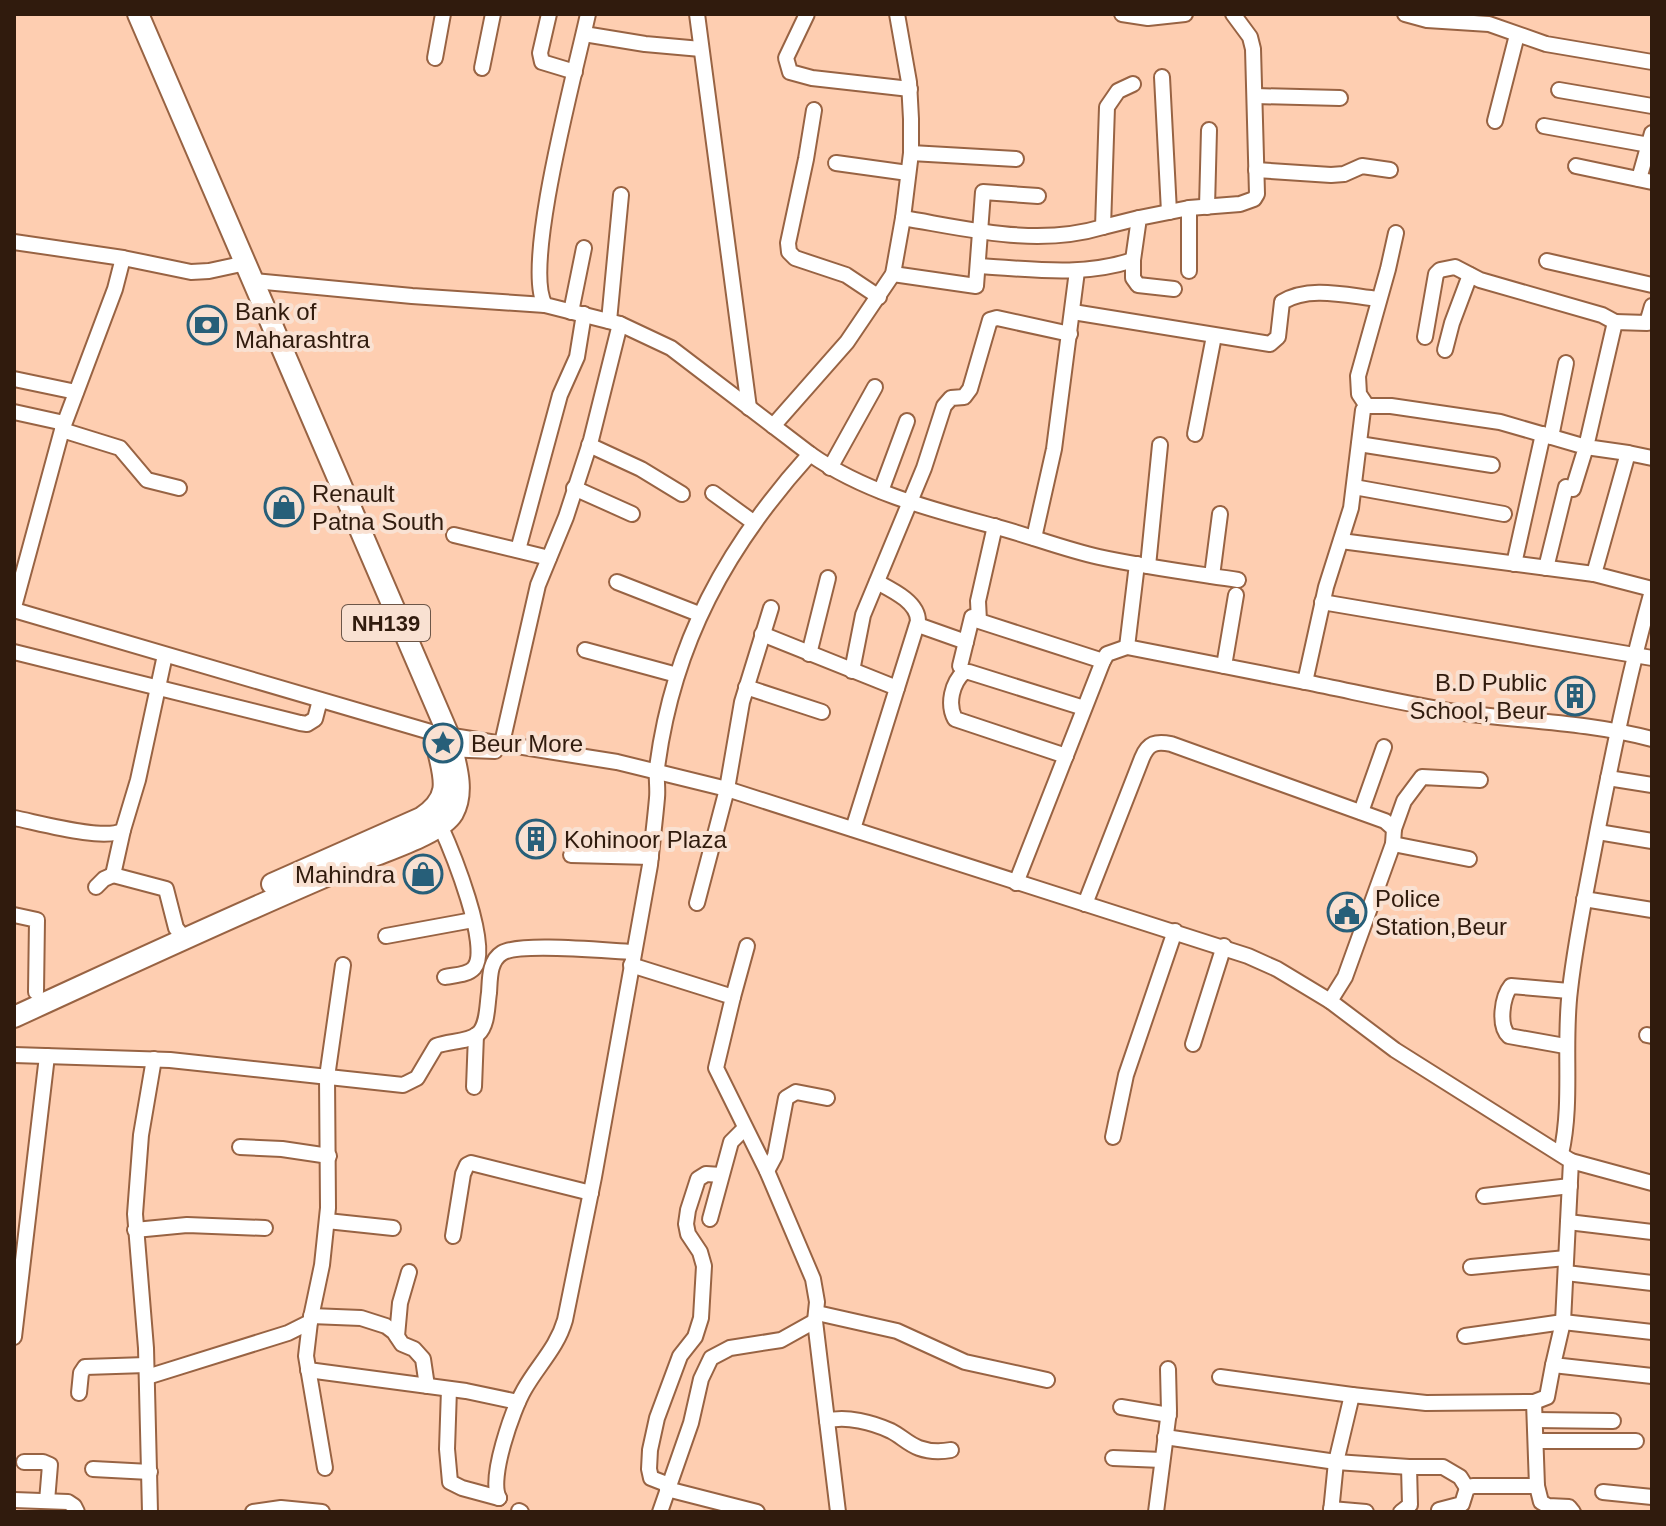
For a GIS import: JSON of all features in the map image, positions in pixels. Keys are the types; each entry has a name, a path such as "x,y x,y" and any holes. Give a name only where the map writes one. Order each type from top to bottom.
{"highway":[{"name":"NH139","path":"123,14 244,270"},
{"name":"NH139","path":"14,1002 413,840 452,815 458,799 458,779 443,742 138,14"},
{"name":"NH139","path":"14,1017 421,818 441,801 444,788 443,742"}],"street":[{"path":"435,58 443,14"},
{"path":"482,68 493,14"},
{"path":"549,14 540,53 542,62 575,72"},
{"path":"545,305 539,292 541,243 588,14"},
{"path":"697,14 749,408"},
{"path":"807,14 786,58 790,72 812,78 910,89"},
{"path":"773,426 823,371 893,274 911,153 910,89 897,14"},
{"path":"1122,14 1148,18 1185,14"},
{"path":"903,218 1015,235 1058,237 1189,208 1240,204 1254,199 1257,194 1253,49 1250,37 1233,14"},
{"path":"1405,14 1427,20 1489,24 1559,47 1652,62"},
{"path":"584,34 701,49"},
{"path":"1495,121 1517,35"},
{"path":"1162,77 1169,212"},
{"path":"1103,227 1107,107 1118,91 1133,84"},
{"path":"1559,90 1652,106"},
{"path":"1255,96 1340,98"},
{"path":"814,110 788,243 789,252 795,258 846,275 879,297"},
{"path":"1544,126 1650,139 1646,181 1576,166"},
{"path":"1207,207 1209,130"},
{"path":"911,153 1016,159"},
{"path":"836,163 908,173"},
{"path":"1256,170 1331,175 1344,174 1362,166 1390,170"},
{"path":"893,274 973,287 977,282 983,192 1038,196"},
{"path":"502,743 538,585 566,517 589,445 615,323 621,195"},
{"path":"1189,208 1189,271"},
{"path":"1139,218 1133,260 1134,282 1174,289"},
{"path":"1367,406 1359,394 1358,376 1396,233"},
{"path":"14,242 123,258 191,272 244,270 412,296 545,305 615,323 671,348 830,468 881,491 1071,550 1212,576 1237,588 1224,666"},
{"path":"518,550 560,395 577,357 584,248"},
{"path":"123,258 115,289 63,427 14,609 320,700 443,742 656,773"},
{"path":"978,266 1077,271 1109,268 1133,260"},
{"path":"1547,261 1652,285"},
{"path":"1425,337 1436,274 1455,267 1480,280 1602,315 1615,322 1647,323 1652,306"},
{"path":"1034,538 1054,449 1077,271"},
{"path":"1445,350 1470,275"},
{"path":"1073,312 1258,344 1275,342 1280,306 1289,297 1320,292 1379,299"},
{"path":"852,671 860,626 929,453 944,406 951,398 964,397 970,389 990,320 997,318 1070,334"},
{"path":"1546,568 1586,447 1615,322"},
{"path":"1195,434 1214,336"},
{"path":"1514,564 1566,363"},
{"path":"14,379 76,392"},
{"path":"830,468 875,387"},
{"path":"1305,682 1322,602 1351,508 1363,410 1367,406 1391,406 1500,422 1586,447 1652,458"},
{"path":"14,412 120,448 147,480 179,488"},
{"path":"881,491 907,421"},
{"path":"1359,444 1492,465"},
{"path":"589,445 649,473 682,494"},
{"path":"1127,647 1143,565 1160,445"},
{"path":"1594,574 1628,453"},
{"path":"449,1389 447,1449 450,1482 499,1498 496,1492 497,1477 518,1402 551,1354 562,1331 591,1193 651,857 656,773 677,675 699,614 721,573 753,522 810,454"},
{"path":"1354,487 1504,514"},
{"path":"574,488 632,514"},
{"path":"713,493 753,522"},
{"path":"1212,576 1220,514"},
{"path":"995,526 978,601 979,621 1103,661"},
{"path":"454,535 549,558"},
{"path":"1220,1377 1426,1403 1534,1402 1547,1397 1563,1322 1570,1186 1566,1158 1565,1046 1569,991 1608,778 1652,590 1594,574 1341,541"},
{"path":"809,654 828,578"},
{"path":"617,582 699,614"},
{"path":"853,829 918,625 919,614 913,606 877,582"},
{"path":"1322,602 1652,658"},
{"path":"697,903 726,791 746,687 771,608"},
{"path":"960,666 972,617"},
{"path":"918,625 966,642"},
{"path":"762,634 897,688"},
{"path":"1016,883 1103,661 1113,651 1127,647 1457,712 1618,730 1652,739"},
{"path":"585,650 677,675"},
{"path":"14,652 307,724 315,719 320,700"},
{"path":"113,875 138,780 165,655"},
{"path":"1066,756 955,719 951,701 957,679 964,672 969,672 1084,708"},
{"path":"746,687 822,712"},
{"path":"443,742 502,743 656,773 726,791 1224,946 1277,969 1330,1001 1395,1050 1566,1158 1652,1183"},
{"path":"1085,904 1142,758 1149,745 1156,742 1171,744 1361,812 1385,821 1393,836 1469,859"},
{"path":"1361,812 1384,747"},
{"path":"1330,1001 1345,977 1404,801 1422,777 1480,780"},
{"path":"1608,778 1652,785"},
{"path":"14,818 96,833 115,835 123,830"},
{"path":"440,825 480,947 477,965 467,973 445,977"},
{"path":"1598,832 1652,841"},
{"path":"571,855 651,857"},
{"path":"96,887 113,875 166,889 180,934"},
{"path":"1584,899 1652,910"},
{"path":"14,915 37,920 36,992"},
{"path":"386,936 473,920"},
{"path":"1113,1137 1126,1075 1175,931"},
{"path":"747,946 716,1068 767,1171 813,1279 838,1512"},
{"path":"1193,1044 1224,946"},
{"path":"14,1055 154,1059 403,1085 417,1078 436,1046 476,1035 484,1025 493,965 503,952 523,948 632,958 733,997"},
{"path":"325,1468 306,1356 327,1221 327,1077 343,965"},
{"path":"1565,1046 1509,1036 1503,1028 1505,997 1511,986 1569,991"},
{"path":"474,1087 476,1035"},
{"path":"15,1328 47,1056"},
{"path":"150,1512 147,1371 135,1230 138,1164 154,1059"},
{"path":"767,1171 775,1156 786,1098 796,1092 827,1098"},
{"path":"710,1219 731,1142 745,1128"},
{"path":"240,1147 275,1148 329,1156"},
{"path":"453,1236 463,1174 471,1163 591,1193"},
{"path":"721,1175 706,1174 698,1179 686,1217 688,1234 703,1258 705,1282 697,1332 677,1363 657,1418 649,1469 651,1478 668,1487 757,1512"},
{"path":"1484,1196 1570,1186"},
{"path":"327,1221 393,1228"},
{"path":"1568,1222 1652,1232"},
{"path":"135,1230 187,1225 265,1228"},
{"path":"1471,1267 1566,1258"},
{"path":"397,1336 400,1303 409,1272"},
{"path":"1566,1273 1652,1283"},
{"path":"660,1512 691,1423 701,1379 711,1358 730,1348 781,1340 816,1317 897,1331 965,1362 1047,1380"},
{"path":"79,1393 81,1373 85,1367 147,1371 288,1333 311,1319 370,1320 391,1329 402,1344 414,1349 423,1359 427,1386"},
{"path":"1465,1336 1563,1322 1652,1332"},
{"path":"1553,1365 1652,1376"},
{"path":"1156,1512 1169,1415 1168,1369"},
{"path":"308,1370 449,1389 518,1402"},
{"path":"1352,1395 1336,1462 1331,1511 1366,1512"},
{"path":"1534,1402 1537,1486 1543,1504 1569,1507 1573,1512"},
{"path":"1121,1407 1169,1415"},
{"path":"827,1421 837,1418 857,1421 893,1432 922,1450 951,1450"},
{"path":"1535,1420 1613,1421"},
{"path":"1165,1437 1336,1462 1443,1467 1460,1477 1467,1488 1462,1504 1439,1510"},
{"path":"1536,1441 1636,1441"},
{"path":"1113,1458 1162,1460"},
{"path":"24,1462 50,1465 47,1501"},
{"path":"1401,1512 1410,1505 1409,1467"},
{"path":"93,1469 150,1472"},
{"path":"1467,1488 1479,1484 1537,1486"},
{"path":"1603,1492 1652,1497"},
{"path":"14,1500 68,1502 77,1512"},
{"path":"253,1512 289,1508 322,1512"}],"place":[{"name":"Bank of Maharashtra","path":"207,325"},
{"name":"Renault Patna South","path":"284,507"},
{"name":"B.D Public School, Beur","path":"1575,696"},
{"name":"Beur More","path":"443,743"},
{"name":"Kohinoor Plaza","path":"536,839"},
{"name":"Mahindra","path":"423,874"},
{"name":"Police Station,Beur","path":"1347,912"}]}
